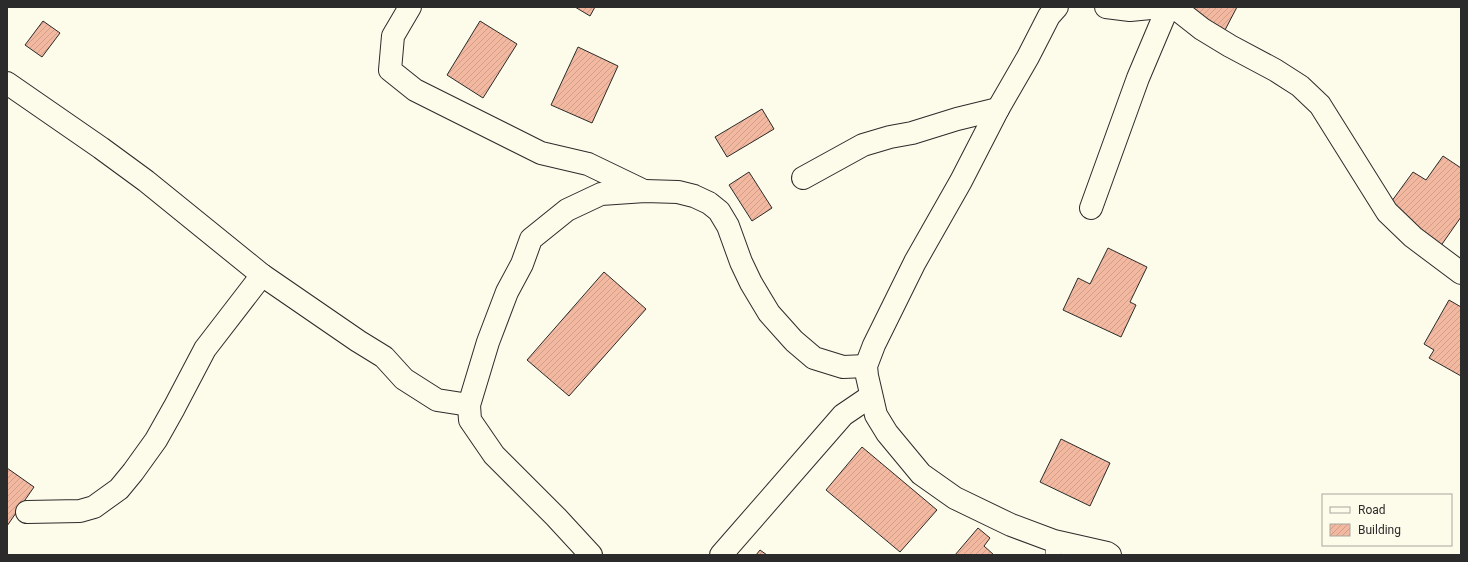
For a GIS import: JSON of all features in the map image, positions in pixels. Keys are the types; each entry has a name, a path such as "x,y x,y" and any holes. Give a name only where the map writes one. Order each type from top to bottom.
{"street":[{"path":"410,7 393,36 390,70 415,90 541,153 588,164 645,191"},
{"path":"1057,7 1048,16 1028,57 998,109 961,181 915,262 881,330 866,366 876,415 887,433 921,474 955,498 1011,525 1053,548 1107,553 1110,555"},
{"path":"1106,7 1130,10 1161,7"},
{"path":"1091,208 1138,78 1168,7"},
{"path":"1174,7 1230,46 1275,70 1300,86 1320,105 1387,212 1413,237 1461,273"},
{"path":"7,83 146,181 262,275 358,341 384,356 404,379 437,400 469,405"},
{"path":"803,178 863,145 890,137 912,133 957,118 998,109"},
{"path":"591,555 556,517 494,455 470,420 469,405 488,342 507,292 522,264 531,239 567,210 601,194 645,191 678,192 694,196 709,203 719,211 728,226 741,262 751,283 769,313 794,341 814,358 843,367 866,366"},
{"path":"26,512 80,512 94,507 119,489 156,440 205,349 262,275"},
{"path":"721,555 843,415 872,396"}],"building":[{"path":"575,7 595,7 590,16"},
{"path":"1193,7 1237,7 1225,30 1190,11"},
{"path":"43,21 60,33 42,57 25,45"},
{"path":"480,21 517,44 483,98 447,75"},
{"path":"578,47 618,66 592,123 551,105"},
{"path":"762,109 774,129 727,157 715,137"},
{"path":"1443,156 1461,168 1461,217 1440,247 1386,209 1413,172 1426,180"},
{"path":"749,172 772,208 752,221 729,185"},
{"path":"1108,248 1147,267 1130,302 1136,305 1121,337 1063,310 1078,278 1090,284"},
{"path":"604,272 646,309 569,396 527,360"},
{"path":"1449,300 1461,307 1461,376 1429,358 1434,350 1424,344"},
{"path":"1061,439 1110,463 1090,506 1040,482"},
{"path":"862,447 937,510 900,552 826,490"},
{"path":"7,468 34,487 7,526"},
{"path":"978,528 990,538 984,546 994,555 955,555"},
{"path":"760,550 767,555 756,555"}]}
